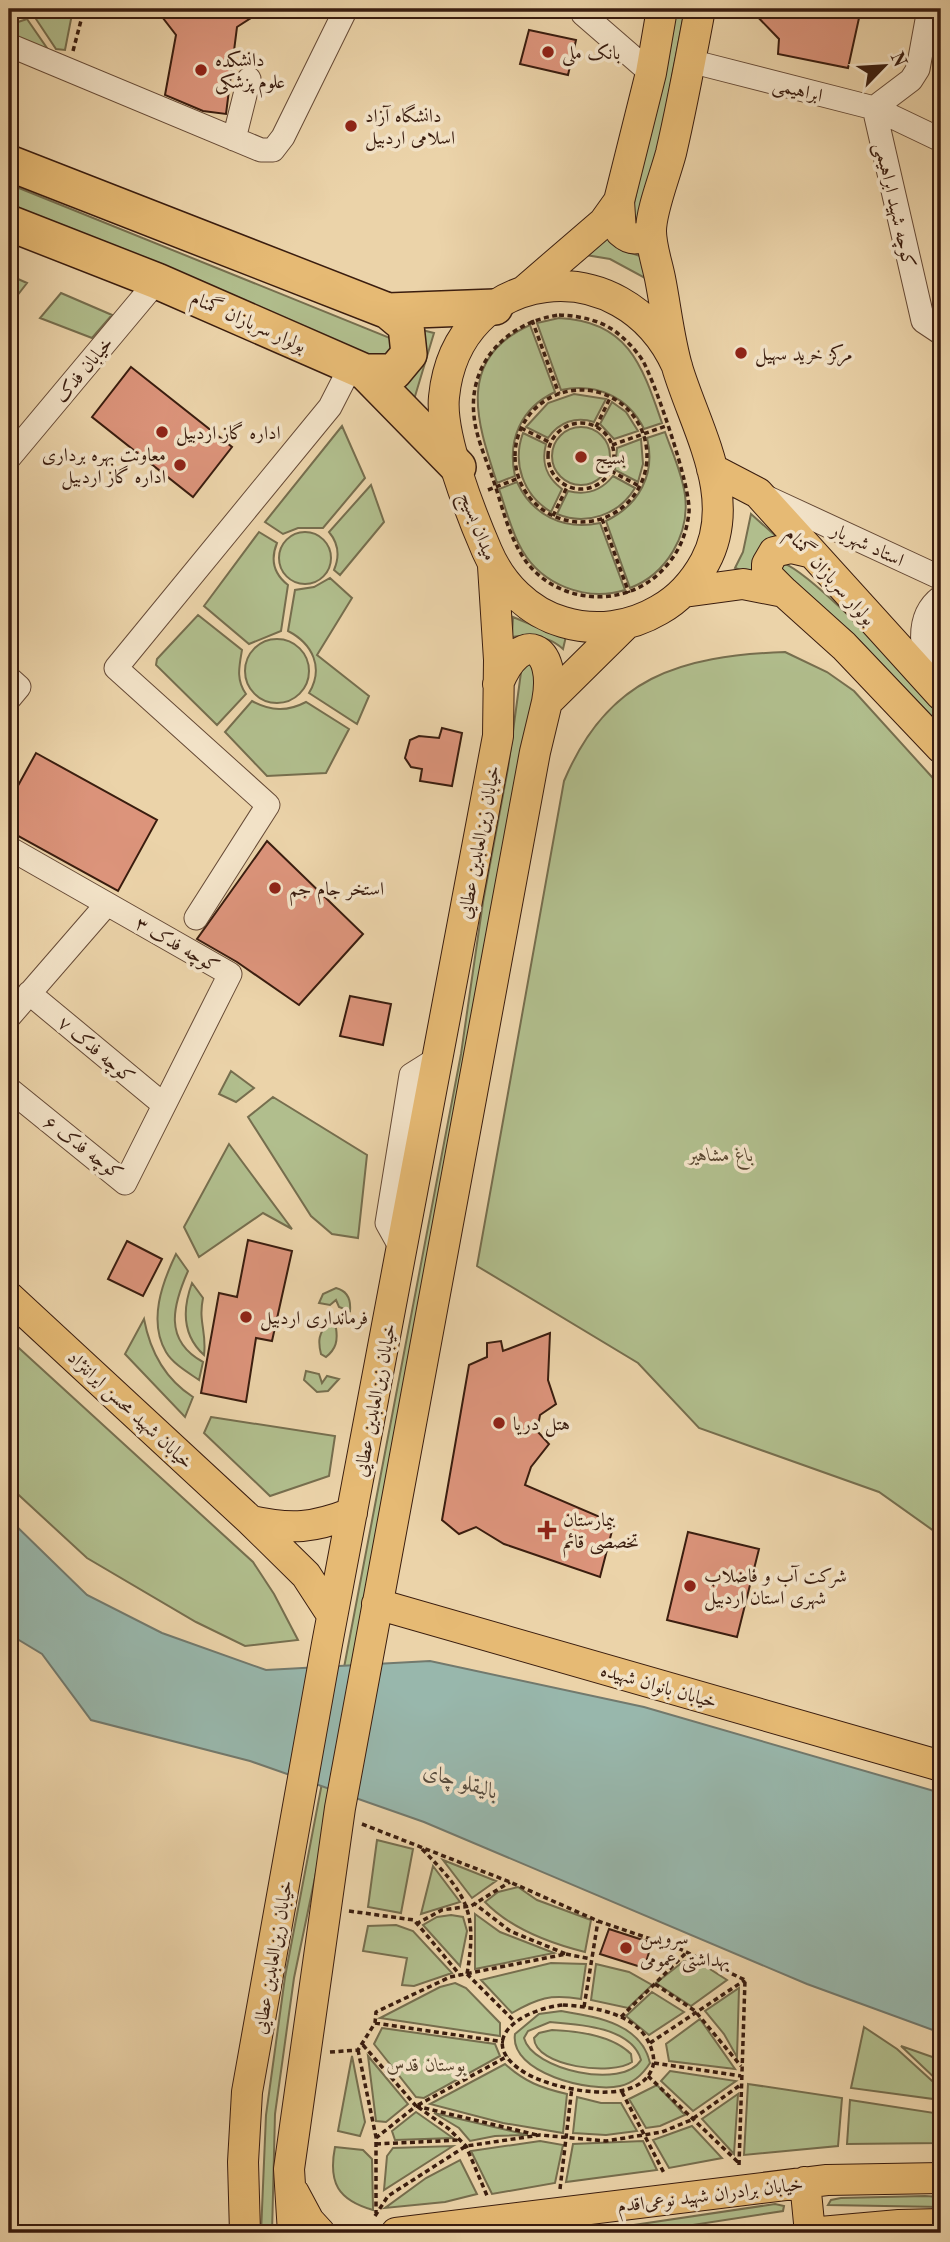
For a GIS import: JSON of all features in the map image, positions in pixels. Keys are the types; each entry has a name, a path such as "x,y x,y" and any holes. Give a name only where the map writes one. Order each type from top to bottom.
{"highway":[{"path":"9,163 388,311 406,326 410,354 394,372 358,369"},
{"name":"بولوار سربازان گمنام","path":"9,223 157,281 358,369 463,482"},
{"path":"388,311 509,300"}],"main road":[{"path":"651,231 637,240 628,239 621,233 618,223 619,201 651,74 662,9"},
{"path":"677,366 651,231 700,9"},
{"path":"509,300 604,222 619,201"},
{"name":"میدان بسیج","path":"572,286 601,291 621,300 656,328 677,366 712,469 719,512 715,534 698,575 684,592 667,606 633,622 604,628 561,622 522,600 493,566 463,482 444,423 446,379 464,338 509,300 546,287 572,286"},
{"name":"بولوار سربازان گمنام","path":"712,469 758,494 941,695"},
{"name":"بولوار سربازان گمنام","path":"808,552 791,548 774,552 767,564 767,575 844,646 941,748"},
{"name":"خیابان زین‌العابدین عطایی","path":"245,2233 243,2162 247,2092 332,1615 498,736 493,566"},
{"path":"684,592 743,584 785,592"},
{"path":"547,702 633,622"},
{"name":"خیابان زین‌العابدین عطایی","path":"293,2233 289,2179 340,1812 532,766 547,702 550,666 542,654 531,650 519,652 508,660 498,684"},
{"name":"خیابان شهید محسن ایراننژاد","path":"9,1297 306,1575 332,1615"},
{"path":"251,1521 286,1528 321,1525 352,1513"},
{"name":"خیابان بانوان شهیده","path":"377,1604 941,1766"},
{"name":"خیابان برادران شهید نوعی‌اقدم","path":"382,2221 741,2177 805,2182 941,2178"},
{"path":"289,2179 303,2212 320,2233"},
{"path":"805,2182 810,2233 900,2229 941,2224"}],"street":[{"path":"9,45 261,150 273,150 283,137 346,9"},
{"path":"585,9 583,14 651,74"},
{"path":"874,108 911,80 918,69 928,9"},
{"name":"ابراهیمی","path":"690,61 874,108 941,140"},
{"path":"234,139 249,79"},
{"name":"کوچه شهید ابراهیمی","path":"874,108 923,321 941,333"},
{"name":"خیابان فدک","path":"9,458 157,281"},
{"path":"196,918 268,805 116,668 330,407 358,369"},
{"name":"استاد شهریار","path":"758,494 941,578"},
{"path":"941,597 926,617 923,642 926,665 941,695"},
{"path":"9,678 19,687 9,699"},
{"path":"9,848 107,904 9,1017"},
{"name":"کوچه فدک ۳","path":"107,904 230,974 164,1105"},
{"name":"کوچه فدک ۷","path":"29,993 164,1105"},
{"name":"کوچه فدک ۶","path":"9,1089 125,1183 164,1105"}],"path":[{"path":"69,70 84,9"},
{"path":"509,300 533,321 559,394"},
{"path":"559,315 592,320 621,336 643,361 666,426 688,494 687,527 681,543 663,571 629,592 603,598 586,597 562,590 541,577 519,551 474,419 475,386 480,370 499,342 533,321 559,315"},
{"path":"589,391 611,398 628,410 643,434 647,464 639,486 627,504 602,519 573,522 553,516 534,503 519,478 515,449 521,428 535,409 559,394 589,391"},
{"path":"596,426 611,398"},
{"path":"612,444 694,416"},
{"path":"580,423 596,426 612,444 615,456 611,471 601,484 592,488 582,490 567,486 554,477 549,467 551,443 561,429 570,425 580,423"},
{"path":"521,428 551,443"},
{"path":"611,471 639,486"},
{"path":"463,482 495,487 519,478"},
{"path":"553,516 567,486"},
{"path":"602,519 629,592 633,622"},
{"path":"340,1812 598,1921 687,1952 745,1980"},
{"path":"419,1846 445,1873 467,1906 473,1941 467,1974"},
{"path":"416,1924 442,1910 475,1904 510,1882"},
{"path":"475,1904 510,1931 566,1954 592,1959"},
{"path":"326,1908 414,1920 460,1975"},
{"path":"584,2007 598,1921"},
{"path":"621,2018 687,1952"},
{"path":"305,2054 358,2050 375,2023 376,2012 460,1975 566,1954"},
{"path":"467,1974 514,2021"},
{"path":"650,2043 745,1980"},
{"path":"741,2177 740,2076 745,1980"},
{"path":"655,1984 695,2011 742,2067"},
{"path":"544,2007 584,2007 621,2018 628,2020 650,2043 654,2063 642,2083 622,2092 598,2092 549,2083 527,2074 508,2056 504,2042 505,2035 514,2021 544,2007"},
{"path":"375,2023 504,2042"},
{"path":"363,2045 416,2106 466,2146 488,2199"},
{"path":"358,2050 376,2137 382,2221"},
{"path":"376,2137 416,2106 508,2056"},
{"path":"654,2063 740,2076"},
{"path":"648,2076 741,2177"},
{"path":"416,2106 566,2140 606,2141 645,2136 691,2120 740,2085"},
{"path":"560,2189 572,2087"},
{"path":"622,2092 664,2172"},
{"path":"382,2221 388,2196 466,2146 540,2135"},
{"path":"376,2144 460,2140"}],"green space":[{"path":"41,9 73,9 65,50 56,49 34,16"},
{"path":"674,9 685,9 661,135 639,224 630,223"},
{"path":"27,19 49,51 9,38 9,25"},
{"path":"9,184 390,338 396,343 381,366 9,206"},
{"path":"607,236 619,249 643,257 645,278 610,259 586,255"},
{"path":"9,275 27,283 13,301 9,301"},
{"path":"61,293 112,315 92,338 40,318"},
{"path":"559,318 582,321 617,337 639,365 662,423 644,429 629,408 609,394 586,388 561,390 537,323"},
{"path":"530,325 555,392 525,416 519,426 513,450 515,476 497,483 479,415 481,374 490,355 506,339"},
{"path":"414,328 434,333 413,403 398,385"},
{"path":"574,394 606,399 594,422 568,422 557,428 548,438 526,427 548,403"},
{"path":"612,402 626,412 638,431 614,439 600,424"},
{"path":"342,426 365,478 323,528 298,528 283,534 265,522"},
{"path":"575,427 587,427 597,431 606,440 610,462 602,477 587,485 575,485 565,481 556,472 552,462 552,450 556,440 565,431"},
{"path":"665,432 684,487 684,524 680,538 665,563 643,582 630,588 606,521 636,497 647,476 647,438"},
{"path":"523,433 546,444 546,469 552,480 562,489 551,512 533,497 522,477 519,456"},
{"path":"641,439 643,464 638,482 615,470 617,448"},
{"path":"613,476 635,488 620,505 601,516 590,518 579,519 557,514 568,491 593,491"},
{"path":"517,482 531,503 551,518 574,525 600,523 625,590 595,594 581,592 566,588 541,573 522,550 499,489"},
{"path":"371,485 384,522 340,575 334,570 338,550 329,532"},
{"path":"751,514 778,538 760,577 735,568 743,552"},
{"path":"259,532 277,543 275,566 279,576 288,585 281,631 249,644 204,606"},
{"path":"305,532 315,534 323,540 329,548 329,568 323,576 315,582 305,584 295,582 287,576 281,568 279,558 281,548 287,540 295,534"},
{"path":"782,563 814,584 910,676 941,709 941,726 852,633 794,587 779,565"},
{"path":"330,578 352,598 317,655 369,696 357,724 309,693 316,675 314,657 297,636 288,631 295,590 314,587"},
{"path":"198,615 242,650 239,668 246,694 217,725 156,665 157,659"},
{"path":"513,617 537,627 567,632 563,649 552,641 539,637 512,637"},
{"path":"271,639 283,639 300,648 307,659 307,683 300,694 283,703 271,703 259,698 250,689 245,677 245,665 250,653 259,644"},
{"name":"باغ مشاهیر","path":"785,652 827,672 854,691 941,787 941,1536 879,1492 699,1428 638,1363 477,1266 564,781 582,746 602,718 625,696 651,679 680,667 712,659"},
{"path":"528,660 539,667 327,1820 294,1978 275,2114 272,2233 261,2233 266,2115 285,1977 461,1054 483,902 508,768 522,665"},
{"path":"252,701 279,709 306,702 349,729 326,773 267,776 225,732"},
{"path":"231,1071 254,1088 236,1102 219,1094"},
{"path":"273,1097 367,1155 358,1238 332,1234 311,1216 248,1117"},
{"path":"229,1144 292,1229 263,1213 199,1257 184,1227"},
{"path":"176,1254 188,1271 178,1296 175,1321 177,1333 190,1353 203,1362 199,1380 169,1356 158,1328 159,1302"},
{"path":"192,1283 203,1298 201,1314 204,1355 191,1339 186,1322"},
{"path":"336,1288 348,1296 350,1311 339,1307 336,1300 330,1305 319,1303 323,1294"},
{"path":"144,1319 150,1342 160,1363 174,1382 193,1397 185,1417 125,1354"},
{"path":"329,1324 336,1328 336,1341 326,1357 321,1354 319,1341 323,1330"},
{"path":"9,1339 253,1562 274,1594 298,1640 245,1646 196,1622 87,1558 9,1486"},
{"path":"306,1371 319,1374 322,1383 327,1376 339,1379 328,1391 317,1392 304,1380"},
{"path":"211,1417 335,1436 329,1476 270,1496 204,1433"},
{"path":"377,1840 413,1849 401,1913 368,1907"},
{"path":"443,1860 496,1881 472,1898"},
{"path":"433,1866 460,1902 421,1914"},
{"path":"518,1887 537,1900 591,1920 585,1952 531,1934 495,1912 485,1902 498,1892"},
{"path":"475,1914 500,1932 554,1953 475,1969"},
{"path":"437,1917 463,1917 467,1931 460,1966 423,1925"},
{"path":"396,1925 413,1931 452,1973 414,1986 402,1985 407,1958 363,1951 368,1926"},
{"path":"684,1961 702,1964 727,1980 691,2006 656,1983"},
{"path":"551,1963 586,1964 581,1999 545,1998 512,2013 481,1980"},
{"path":"596,1964 629,1972 652,1985 628,2008 591,2000"},
{"name":"بوستان قدس","path":"455,1983 466,1988 500,2023 500,2036 380,2018 440,1987"},
{"path":"739,1988 737,2057 724,2034 705,2011"},
{"path":"652,1992 684,2012 649,2035 626,2016"},
{"name":"بوستان قدس","path":"561,2011 615,2024 637,2039 650,2063 638,2078 620,2086 591,2086 554,2077 525,2060 517,2048 515,2034 539,2014","holes":["550,2022 589,2026 616,2034 636,2049 641,2060 631,2069 616,2074 598,2075 560,2067 543,2059 531,2049 524,2038 528,2031"]},
{"path":"700,2019 735,2069 669,2061 666,2044"},
{"path":"864,2027 897,2049 941,2089 941,2100 851,2088"},
{"name":"بوستان قدس","path":"382,2028 495,2044 500,2056 424,2098 416,2097 374,2044"},
{"path":"552,2030 605,2038 631,2054 632,2062 609,2068 593,2068 560,2062 538,2048 534,2038 539,2033"},
{"path":"901,2046 941,2060 941,2084"},
{"name":"بوستان قدس","path":"352,2056 365,2122 360,2136 338,2131"},
{"name":"بوستان قدس","path":"368,2056 408,2104 386,2122 376,2121"},
{"name":"بوستان قدس","path":"505,2064 534,2084 567,2094 563,2133 503,2123 430,2104"},
{"path":"670,2071 736,2081 693,2111 661,2081"},
{"path":"748,2084 842,2098 838,2146 744,2155"},
{"path":"657,2085 685,2115 660,2126 646,2128 629,2099"},
{"path":"738,2094 734,2154 702,2119"},
{"path":"577,2097 601,2103 621,2103 637,2131 606,2135 573,2133"},
{"path":"850,2100 941,2114 941,2143 847,2144"},
{"name":"بوستان قدس","path":"416,2112 453,2138 395,2140 392,2131"},
{"name":"بوستان قدس","path":"434,2113 528,2135 495,2136 470,2141 459,2128"},
{"path":"692,2126 722,2158 669,2168 653,2140"},
{"path":"540,2141 563,2145 555,2183 492,2194 471,2151"},
{"path":"643,2141 657,2170 566,2182 573,2144"},
{"path":"453,2146 384,2190 387,2156 393,2148"},
{"path":"335,2147 363,2150 372,2159 373,2210 351,2201 338,2188 333,2171"},
{"path":"460,2160 477,2194 445,2202 385,2208 426,2178"},
{"path":"941,2197 941,2207 828,2205 831,2200 841,2198"},
{"path":"775,2204 784,2206 783,2211 641,2233 580,2233"}],"water":[{"name":"بالیقلو چای","path":"9,1519 87,1595 162,1633 266,1670 430,1661 644,1707 941,1793 941,2033 807,1984 424,1822 250,1761 91,1720 42,1654 9,1634"}],"building":[{"name":"دانشکده علوم پزشکی","path":"156,9 265,9 237,27 226,114 203,111 165,95 176,35"},
{"path":"750,9 861,9 848,68 778,54 779,39"},
{"name":"بانک ملی","path":"529,30 576,40 568,75 520,64"},
{"name":"اداره گاز اردبیل","path":"131,367 232,447 193,497 92,417"},
{"path":"442,728 462,733 452,786 420,781 422,769 411,767 405,758 410,740 419,736 439,738"},
{"path":"36,753 157,820 118,891 9,831 9,802"},
{"name":"استخر جام جم","path":"267,841 363,934 299,1005 237,962 197,939"},
{"path":"350,996 391,1004 383,1045 340,1036"},
{"name":"فرمانداری اردبیل","path":"248,1240 292,1251 272,1341 256,1338 246,1402 201,1393 219,1293 237,1297"},
{"path":"127,1241 162,1259 143,1296 108,1279"},
{"path":"550,1333 548,1380 556,1404 540,1415 537,1431 549,1444 531,1467 525,1485 614,1523 600,1577 504,1544 476,1527 459,1534 442,1520 469,1365 487,1357 487,1343 501,1341 503,1351"},
{"path":"688,1532 759,1549 737,1637 667,1620"},
{"name":"سرویس بهداشتی عمومی","path":"609,1929 652,1943 644,1968 600,1954"}],"place":[{"name":"بانک ملی","path":"548,52"},
{"name":"دانشکده علوم پزشکی","path":"201,70"},
{"name":"دانشگاه آزاد اسلامی اردبیل","path":"351,126"},
{"name":"مرکز خرید سهیل","path":"741,353"},
{"name":"اداره گاز اردبیل","path":"162,432"},
{"name":"بسیج","path":"581,457"},
{"name":"معاونت بهره برداری اداره گاز اردبیل","path":"180,465"},
{"name":"استخر جام جم","path":"275,888"},
{"name":"فرمانداری اردبیل","path":"246,1317"},
{"name":"هتل دریا","path":"499,1423"},
{"name":"بیمارستان تخصصی قائم","path":"547,1530"},
{"name":"شرکت آب و فاضلاب شهری استان اردبیل","path":"690,1586"},
{"name":"سرویس بهداشتی عمومی","path":"626,1948"}]}
